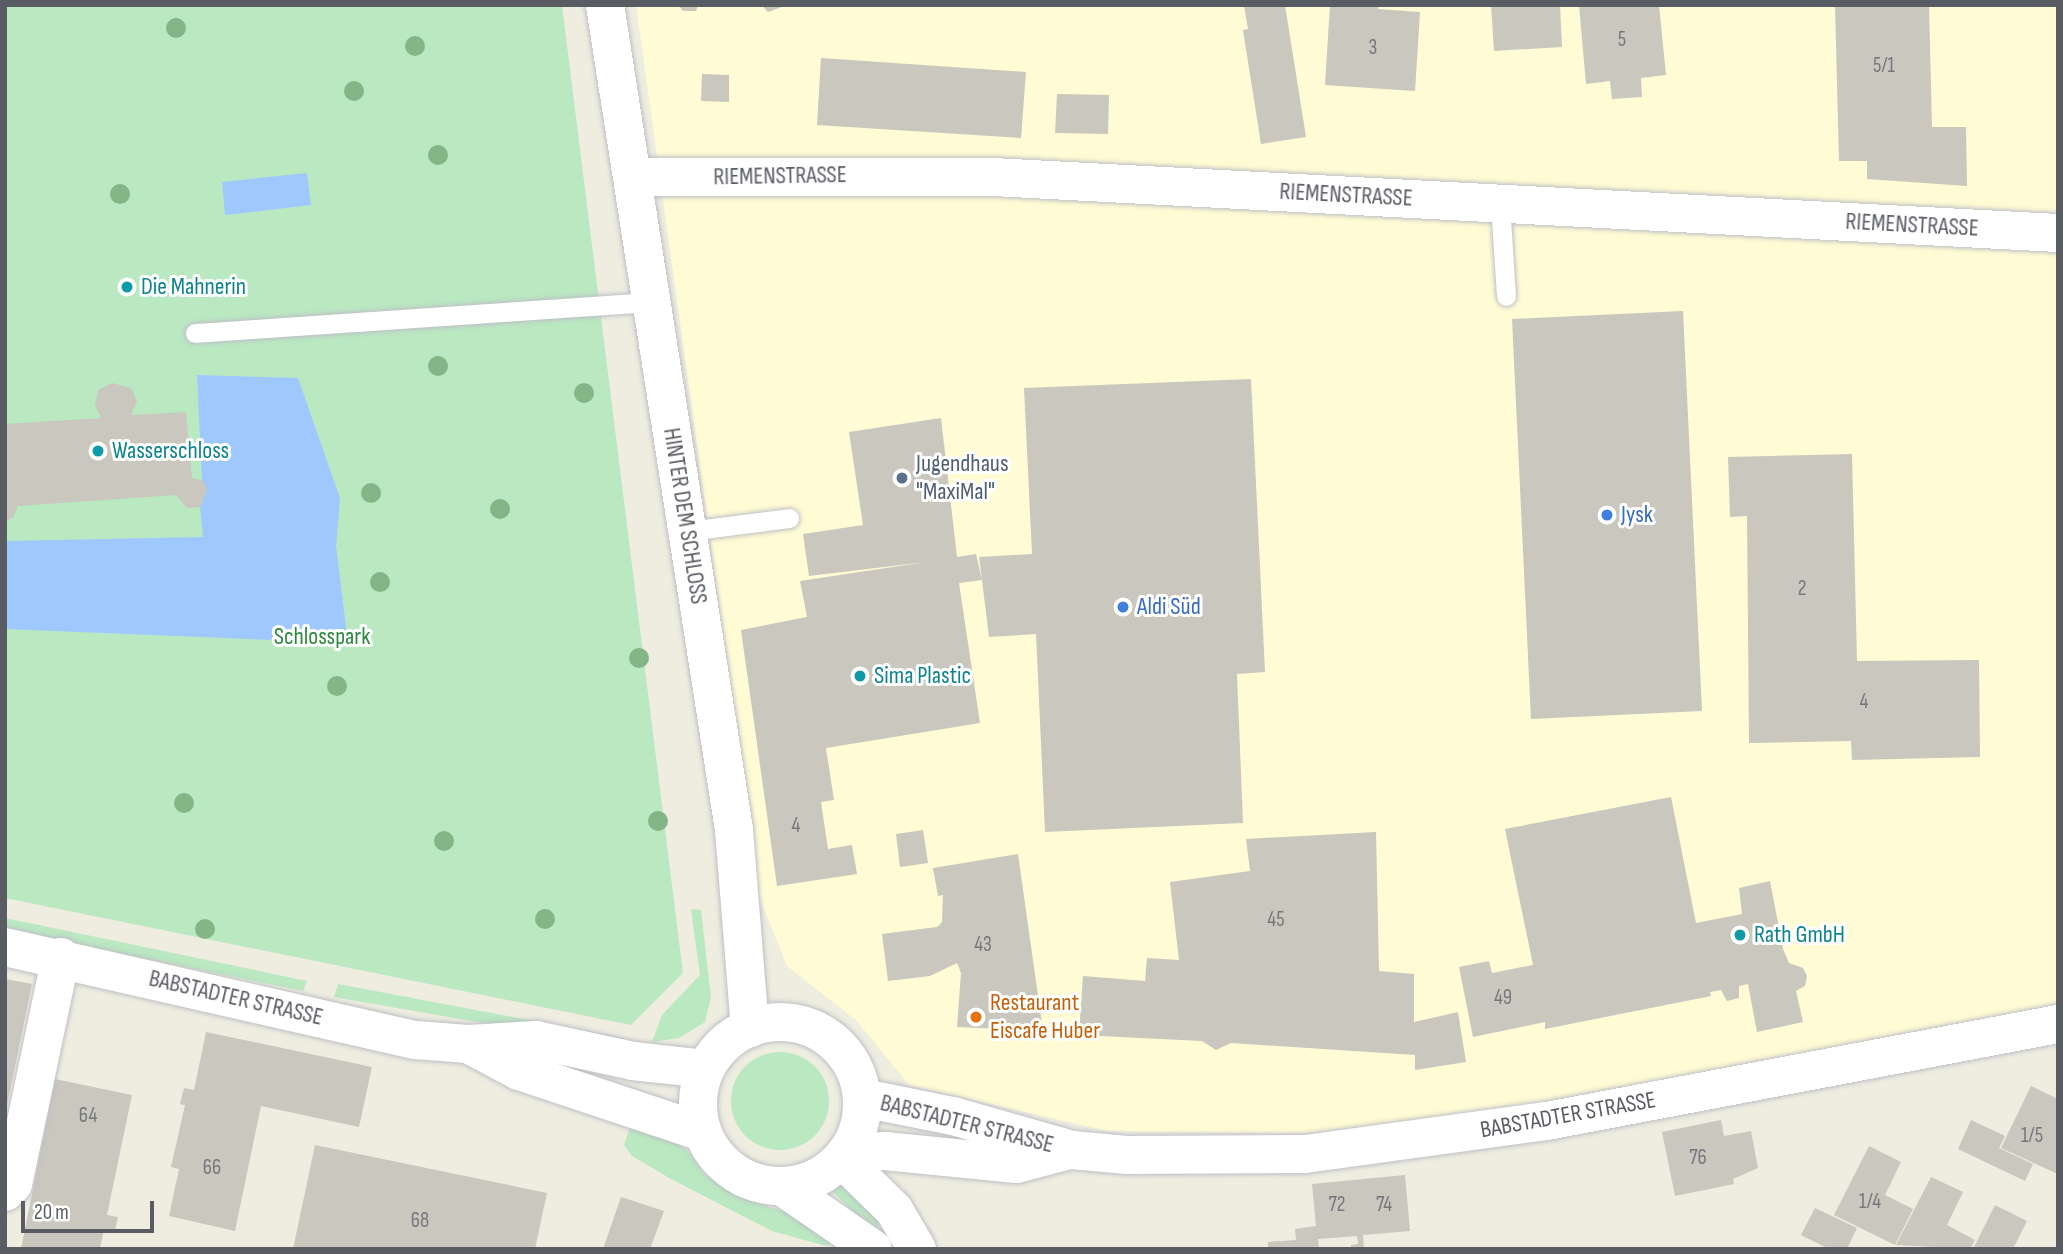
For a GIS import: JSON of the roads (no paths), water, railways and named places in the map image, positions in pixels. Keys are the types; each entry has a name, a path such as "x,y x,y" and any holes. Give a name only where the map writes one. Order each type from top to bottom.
{"street":[{"name":"HINTER DEM SCHLOSS","path":"605,5 734,830 750,1028"},
{"name":"RIEMENSTRASSE","path":"634,177 993,177 2058,233"},
{"name":"BABSTADTER STRASSE","path":"5,947 61,957 416,1040 468,1044 536,1040 633,1060 705,1069 717,1052 750,1028 793,1023 814,1030 847,1057 863,1098 857,1136 844,1156"},
{"path":"9,1188 61,957"},
{"name":"BABSTADTER STRASSE","path":"863,1098 953,1116 1072,1150 1126,1156 1305,1154 1547,1121 2058,1024"},
{"name":"BABSTADTER STRASSE","path":"468,1044 519,1071 702,1132"},
{"path":"705,1069 698,1100 702,1132 715,1155 733,1172 757,1184 783,1187 815,1179 844,1156 894,1210 917,1249"},
{"name":"BABSTADTER STRASSE","path":"844,1156 885,1151 1016,1164 1072,1150"},
{"path":"783,1187 873,1249"}],"lane":[{"path":"1500,203 1506,296"},
{"path":"195,333 652,302"},
{"path":"688,531 789,519"}],"water":[{"path":"307,173 311,205 225,215 222,182"},
{"path":"197,375 298,378 340,498 336,546 348,643 5,629 5,541 203,537 200,507 207,489 202,480"}],"place":[{"name":"Die Mahnerin","path":"127,287"},
{"name":"Wasserschloss","path":"98,451"},
{"name":"Jugendhaus \"MaxiMal\"","path":"902,478"},
{"name":"Jysk","path":"1607,515"},
{"name":"Aldi Süd","path":"1123,607"},
{"name":"Sima Plastic","path":"860,676"},
{"name":"Rath GmbH","path":"1740,935"},
{"name":"Restaurant Eiscafe Huber","path":"976,1017"}],"park label":[{"name":"Schlosspark","path":"322,637"}]}
